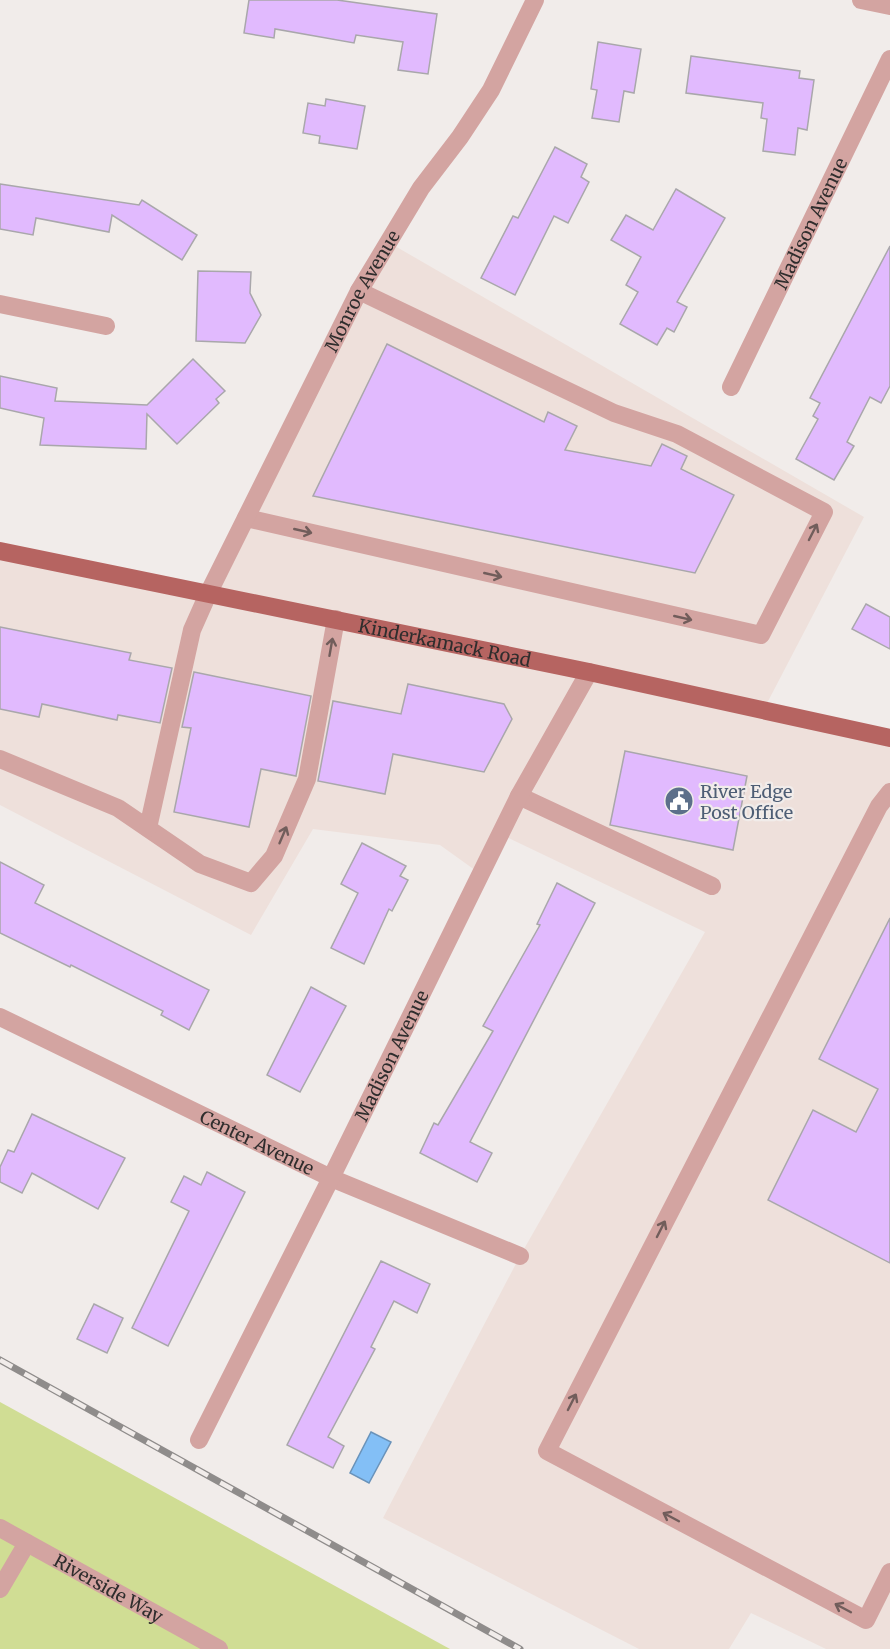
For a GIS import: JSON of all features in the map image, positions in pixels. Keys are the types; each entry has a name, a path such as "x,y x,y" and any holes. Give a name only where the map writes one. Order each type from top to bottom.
{"main road":[{"name":"Kinderkamack Road","path":"0,551 589,672 890,738"}],"street":[{"name":"Monroe Avenue","path":"147,828 192,630 208,594 359,291 421,188 460,137 491,90 535,0"},
{"path":"861,0 890,6"},
{"name":"Madison Avenue","path":"731,387 890,59"},
{"path":"246,518 761,635 824,512 677,434 614,413 359,291"},
{"path":"0,304 106,326"},
{"path":"0,759 118,808 200,864 251,883 274,856 307,779 336,619"},
{"name":"Madison Avenue","path":"199,1440 519,796 589,672"},
{"path":"890,792 873,817 547,1451 866,1620 890,1572"},
{"path":"519,796 712,886"},
{"name":"Center Avenue","path":"0,1017 331,1178 520,1256"},
{"name":"Riverside Way","path":"0,1528 219,1649"},
{"path":"0,1589 27,1543"}],"shaded area":[{"path":"388,242 864,517 764,709 890,738 890,1649 826,1649 751,1613 729,1649 639,1649 383,1518 520,1256 705,932 500,834 479,873 440,845 313,829 251,935 0,805 0,551 208,593"}],"green space":[{"path":"0,1402 450,1649 0,1649"}],"water":[{"path":"371,1432 391,1442 369,1483 350,1473"}],"building":[{"path":"249,0 337,0 437,14 428,74 398,70 403,42 356,35 354,43 275,29 274,38 244,33"},
{"path":"598,42 641,49 634,93 624,91 619,122 592,118 597,90 591,89"},
{"path":"691,56 800,71 799,78 814,80 807,130 798,128 795,155 763,151 767,119 761,118 763,103 686,93"},
{"path":"326,99 365,106 357,149 319,143 320,136 303,133 308,103 325,106"},
{"path":"555,147 587,164 581,177 589,182 568,223 554,216 515,295 481,278 513,216 518,218"},
{"path":"0,184 139,205 142,200 197,235 182,260 112,215 109,232 36,218 33,235 0,229"},
{"path":"676,189 725,218 677,302 687,307 674,332 667,328 657,345 620,324 638,292 626,285 641,257 611,240 626,215 653,230"},
{"path":"890,246 890,386 881,403 870,397 847,442 854,446 834,480 796,459 818,419 813,416 820,403 810,398"},
{"path":"198,271 251,272 250,293 261,315 245,343 196,341"},
{"path":"387,344 544,422 548,412 577,426 565,450 651,466 662,444 687,456 681,469 734,495 695,573 313,496"},
{"path":"193,359 225,391 216,399 219,403 177,444 147,414 146,449 40,445 44,418 0,408 0,376 57,388 55,401 147,405"},
{"path":"866,604 890,617 890,649 852,629"},
{"path":"0,627 131,653 129,660 172,668 160,723 118,715 117,720 42,704 39,717 0,709"},
{"path":"194,672 311,696 296,776 261,769 249,827 174,812 191,728 182,727"},
{"path":"408,684 504,704 512,719 484,772 393,754 385,794 318,781 333,701 401,714"},
{"name":"River Edge Post Office","path":"625,751 747,776 733,850 610,825"},
{"path":"362,843 406,866 400,876 408,880 392,911 389,909 364,964 331,948 358,893 341,884"},
{"path":"0,862 44,885 35,903 209,990 189,1030 161,1015 163,1011 0,933"},
{"path":"557,883 595,903 470,1142 492,1153 477,1182 420,1153 434,1123 438,1125 493,1031 483,1026 540,925 537,924"},
{"path":"890,918 890,1263 768,1200 813,1110 856,1132 878,1089 819,1059"},
{"path":"311,987 346,1006 300,1092 267,1075"},
{"path":"32,1114 125,1158 98,1209 32,1173 22,1193 0,1182 0,1167 8,1150 14,1152"},
{"path":"207,1172 245,1192 168,1346 132,1328 189,1211 171,1202 184,1176 201,1185"},
{"path":"381,1261 430,1284 417,1313 394,1301 371,1347 375,1349 328,1437 344,1446 333,1468 287,1445"},
{"path":"94,1304 123,1318 107,1353 77,1339"}],"railway":[{"path":"0,1360 520,1649"}],"place":[{"name":"River Edge Post Office","path":"679,801"}]}
